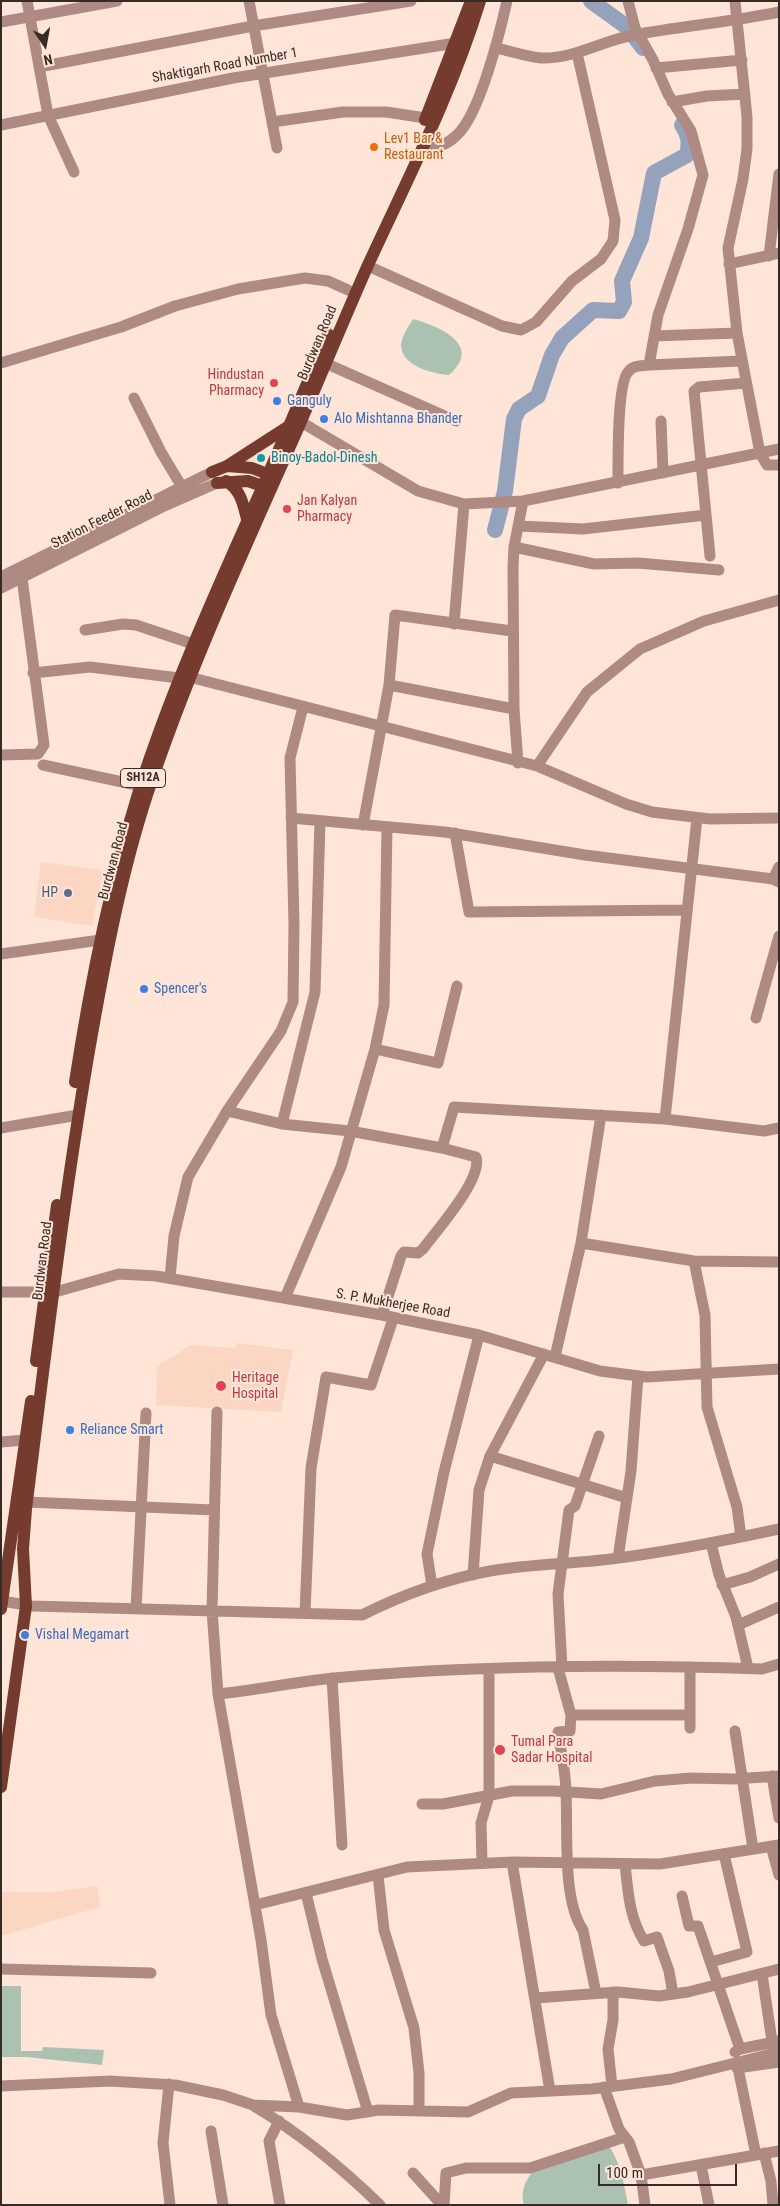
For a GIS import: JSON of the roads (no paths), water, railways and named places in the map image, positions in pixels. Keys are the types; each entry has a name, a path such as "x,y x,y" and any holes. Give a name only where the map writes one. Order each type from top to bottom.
{"main road":[{"name":"Burdwan Road","path":"2,1605 5,1568 30,1440 74,1116 87,1004 123,845 141,786 184,678 426,118 456,43 470,1"},
{"name":"Burdwan Road","path":"352,291 368,266 454,76 480,1"},
{"name":"Burdwan Road","path":"295,424 325,363 338,323"},
{"path":"218,478 227,466 295,424"},
{"path":"227,466 246,466 272,475"},
{"path":"218,478 248,481 266,487"},
{"path":"218,478 232,485 241,498 247,519"},
{"name":"Burdwan Road","path":"74,1116 102,977 129,858 184,678 192,644 247,519 266,487"},
{"name":"Burdwan Road","path":"1,1787 26,1606 23,1549 30,1440"}],"street":[{"path":"27,1 48,115 74,172"},
{"path":"1,22 117,1"},
{"path":"249,1 277,148"},
{"path":"39,66 253,26 411,1"},
{"path":"422,148 440,146 458,135 462,130 472,111 496,48 507,1"},
{"path":"735,1 746,94 747,149 743,179 728,248 729,264 741,360 760,453 767,465 779,465"},
{"path":"629,2 634,35 656,68 672,102 691,131 703,175 688,229 658,315 649,365"},
{"path":"496,48 541,58 577,53 634,35 737,21 779,12"},
{"name":"Shaktigarh Road Number 1","path":"1,125 262,73 456,43"},
{"path":"368,266 502,326 521,330 536,322 572,281 601,259 613,241 615,232 614,213 577,53"},
{"path":"656,68 742,60"},
{"path":"672,102 707,96 746,94"},
{"path":"272,122 343,112 386,112 426,118"},
{"path":"729,264 774,254 779,174"},
{"path":"1,363 121,327 175,306 238,289 306,278 328,281 352,291"},
{"path":"654,336 737,333"},
{"path":"618,483 624,377 633,368 649,365 741,360"},
{"path":"325,363 456,421"},
{"path":"710,556 694,391 699,387 746,383"},
{"path":"134,398 161,452 182,487"},
{"path":"661,421 663,473"},
{"path":"295,424 418,491 464,504 523,501 779,449"},
{"name":"Station Feeder Road","path":"1,577 182,487 218,478"},
{"name":"Station Feeder Road","path":"1,588 218,478"},
{"path":"518,763 514,709 512,630 514,547 523,501"},
{"path":"454,624 464,504"},
{"path":"519,526 583,529 706,515"},
{"path":"514,547 594,564 638,564 719,570"},
{"path":"1,755 30,756 42,751 44,746 22,578"},
{"path":"537,766 587,692 640,649 704,621 779,600"},
{"path":"363,824 388,685 394,615 512,630"},
{"path":"85,630 123,624 136,625 192,644"},
{"path":"33,673 90,667 184,678 380,726 518,763 537,766 634,807 652,812 697,818 779,818"},
{"path":"388,685 514,709"},
{"path":"170,1278 175,1228 188,1177 227,1111 281,1031 293,1002 294,924 290,758 303,707"},
{"path":"43,765 141,786"},
{"path":"291,818 455,833 585,855 776,881 779,867"},
{"path":"665,1119 697,818"},
{"path":"282,1124 315,992 320,821"},
{"path":"285,1298 341,1167 374,1049 384,1005 387,827"},
{"path":"455,833 469,912 687,910"},
{"path":"756,1018 779,936"},
{"path":"1,954 100,940"},
{"path":"374,1049 438,1063 457,986"},
{"path":"442,1148 454,1106 665,1119 764,1130 779,1128"},
{"path":"227,1111 282,1124 350,1131 442,1148 476,1157 477,1162 472,1181 422,1249 418,1253 404,1252 401,1256 371,1385 326,1377 311,1468 305,1613"},
{"path":"1,1128 74,1116"},
{"path":"555,1357 581,1243 601,1116"},
{"path":"581,1243 694,1261 779,1262"},
{"path":"694,1261 705,1315 707,1407 737,1507 741,1537"},
{"name":"S. P. Mukherjee Road","path":"1,1292 50,1292 119,1274 170,1278 479,1335 600,1371 638,1376 779,1369"},
{"path":"432,1586 427,1554 444,1472 479,1335"},
{"path":"473,1575 479,1490 490,1456 544,1354"},
{"path":"618,1558 627,1498 638,1376"},
{"path":"217,1412 212,1610 218,1694 271,2016 299,2107"},
{"path":"136,1610 146,1413"},
{"path":"596,1993 583,1930 577,1921 566,1863 566,1792 558,1732 570,1731 571,1715 560,1668 558,1594 569,1510 575,1506 599,1436"},
{"path":"1,1442 30,1440"},
{"path":"490,1456 627,1498"},
{"path":"27,1502 214,1510"},
{"path":"2,1605 362,1615 392,1600 432,1586 491,1571 618,1558 711,1543 779,1529"},
{"path":"711,1543 722,1585 738,1625 748,1668"},
{"path":"722,1585 750,1577 779,1564"},
{"path":"738,1625 779,1607"},
{"path":"218,1694 332,1678 420,1672 560,1668 762,1668 778,1665"},
{"path":"690,1667 690,1728"},
{"path":"482,1864 480,1823 489,1796 489,1670"},
{"path":"332,1678 342,1845"},
{"path":"571,1715 690,1715"},
{"path":"735,1731 753,1849"},
{"path":"422,1804 443,1804 512,1791 601,1794 655,1781 775,1776 779,1818"},
{"path":"254,1905 407,1867 512,1862 660,1864 775,1846 779,1875"},
{"path":"711,1962 747,1952 724,1854"},
{"path":"512,1862 550,2091"},
{"path":"626,1864 630,1908 636,1928 644,1941 657,1937 670,1971 673,1994"},
{"path":"378,1875 384,1930 414,2028 419,2073 419,2111"},
{"path":"306,1893 322,1959 368,2112"},
{"path":"682,1896 689,1926 698,1926 740,2048"},
{"path":"1,1968 151,1973"},
{"path":"535,1998 613,1992 659,1996 718,1985 779,1968"},
{"path":"726,2066 740,2048 775,2041 762,1974"},
{"path":"613,1992 613,2020 608,2049 608,2087 619,2129 629,2142 641,2176 645,2205"},
{"path":"253,2105 299,2107 347,2115 379,2110 468,2112 511,2092 608,2087 672,2079 726,2066 755,2056 779,2052"},
{"path":"726,2066 738,2068 779,2062"},
{"path":"738,2068 760,2154 771,2181 773,2205"},
{"path":"1,2086 110,2080 169,2084 224,2096 253,2105 279,2121 341,2167 380,2205"},
{"path":"169,2084 164,2143 170,2205"},
{"path":"279,2121 269,2141 280,2205"},
{"path":"211,2131 223,2205"},
{"path":"443,2205 446,2173 466,2168 530,2168 625,2137"},
{"path":"641,2176 779,2151"},
{"path":"701,2165 709,2205"},
{"path":"413,2173 443,2205"}],"waterway":[{"path":"591,1 627,27 643,48"},
{"path":"495,530 505,491 514,419 519,409 538,396 552,355 562,338 593,310 619,311 624,302 622,281 641,238 654,173 687,155 688,139 682,125"}],"place":[{"name":"Lev1 Bar & Restaurant","path":"374,147"},
{"name":"Hindustan Pharmacy","path":"274,383"},
{"name":"Ganguly","path":"277,401"},
{"name":"Alo Mishtanna Bhander","path":"324,419"},
{"name":"Binoy-Badol-Dinesh","path":"261,458"},
{"name":"Jan Kalyan Pharmacy","path":"287,509"},
{"name":"HP","path":"68,893"},
{"name":"Spencer's","path":"144,989"},
{"name":"Heritage Hospital","path":"221,1386"},
{"name":"Reliance Smart","path":"70,1430"},
{"name":"Vishal Megamart","path":"25,1635"},
{"name":"Tumal Para Sadar Hospital","path":"500,1750"}]}
